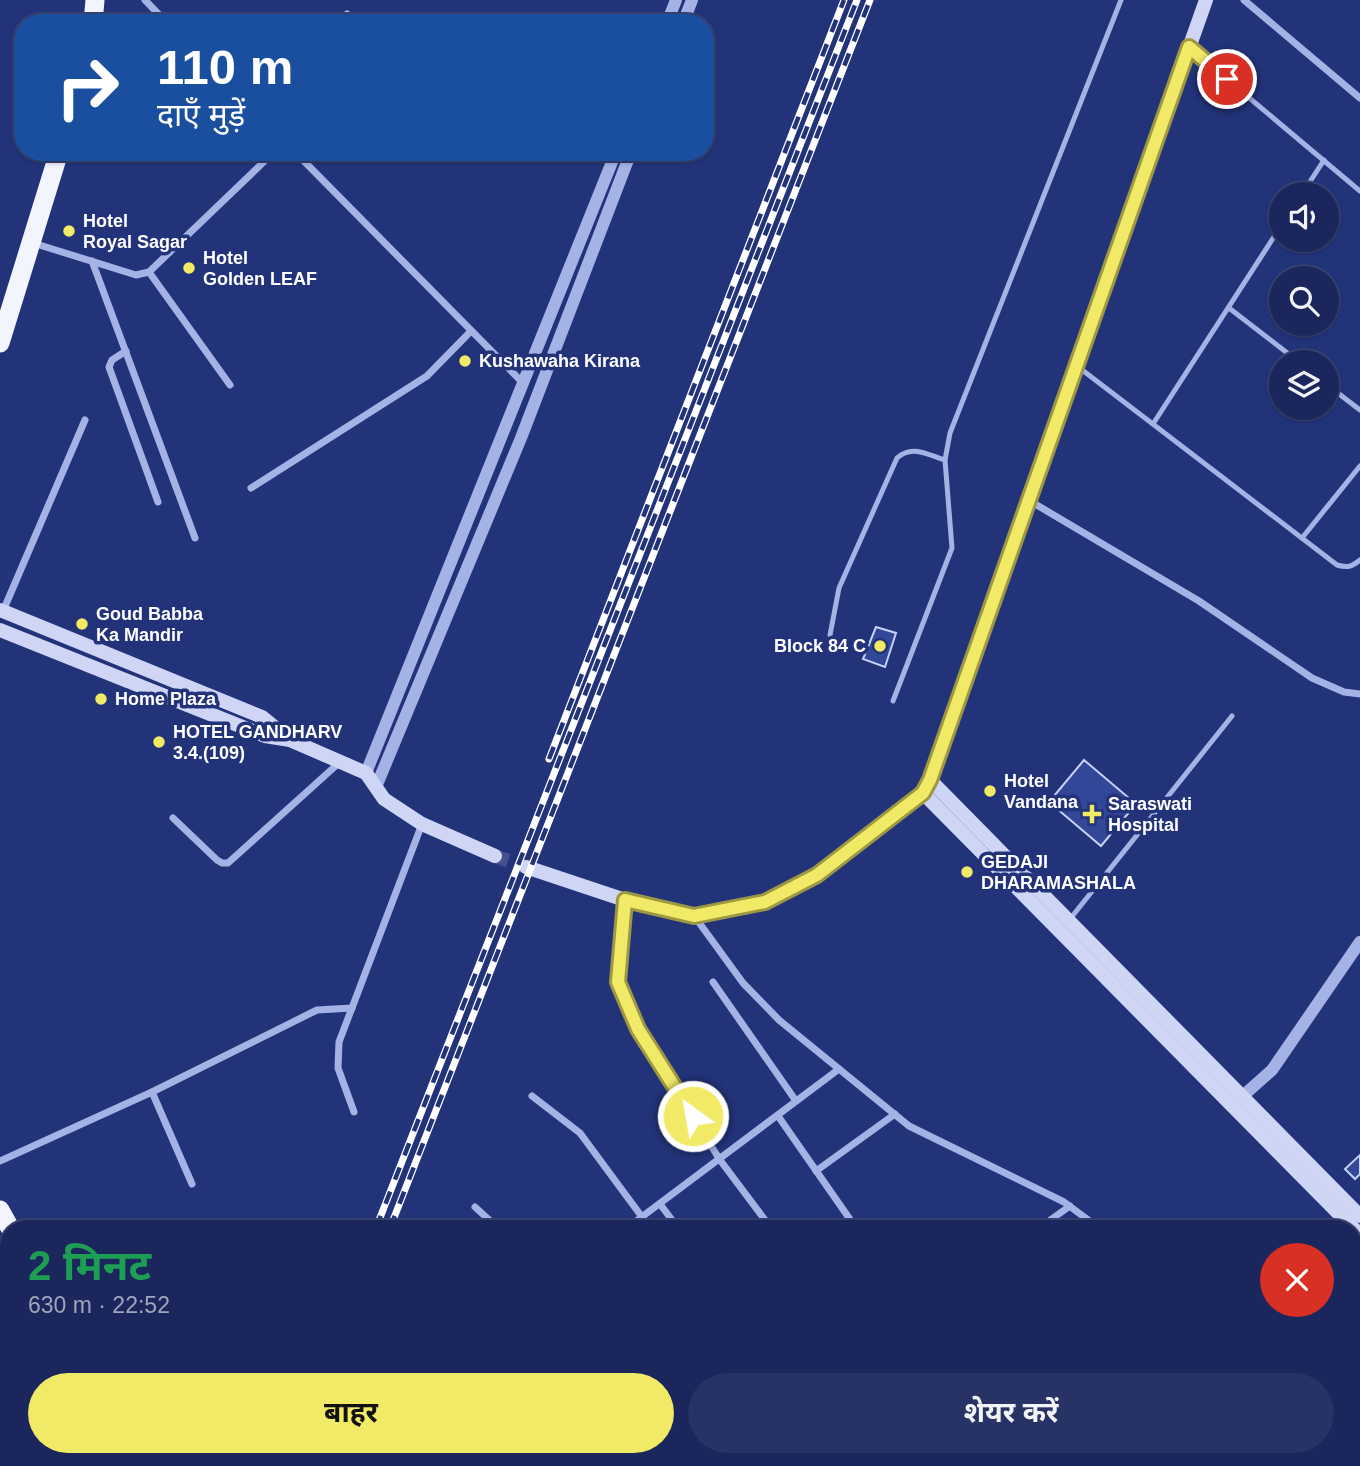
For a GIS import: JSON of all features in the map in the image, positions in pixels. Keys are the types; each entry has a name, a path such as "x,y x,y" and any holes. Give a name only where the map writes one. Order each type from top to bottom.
{"highway":[{"path":"0,343 56,161"}],"main road":[{"path":"526,867 625,900 694,916 765,902 817,875 923,793 1030,501 1206,0"},
{"path":"2,610 262,717 290,740"},
{"path":"0,630 265,736 290,740 366,773 384,799 422,824 495,856"},
{"path":"930,780 1069,920 1346,1220"},
{"path":"923,793 1360,1216"}],"street":[{"path":"145,0 158,14"},
{"path":"1244,0 1360,98"},
{"path":"33,243 136,275 149,272 265,161"},
{"path":"304,161 524,384"},
{"path":"366,773 611,161"},
{"path":"376,787 521,438 628,161"},
{"path":"92,261 195,538"},
{"path":"149,272 230,385"},
{"path":"251,488 427,376 471,331"},
{"path":"126,351 112,360 109,366 158,502"},
{"path":"2,610 85,420"},
{"path":"1030,501 1199,601 1312,678 1344,692 1360,694"},
{"path":"173,818 217,860 228,863 340,762"},
{"path":"354,1112 337,1061 339,1042 422,824"},
{"path":"625,900 618,982 638,1029 720,1160 765,1220"},
{"path":"694,916 743,983 779,1020 909,1126 1070,1206 1088,1220"},
{"path":"1238,1100 1272,1070 1360,942"},
{"path":"713,982 796,1101"},
{"path":"0,1161 152,1091 317,1010 352,1008"},
{"path":"638,1220 839,1069"},
{"path":"152,1091 191,1184"},
{"path":"532,1096 580,1133 642,1217"},
{"path":"816,1171 895,1114"},
{"path":"778,1116 850,1220"},
{"path":"660,1204 672,1220"},
{"path":"1050,1220 1070,1206"},
{"path":"475,1207 489,1220"}],"lane":[{"path":"892,701 952,548 945,460 950,433 1121,0"},
{"path":"1189,47 1360,191"},
{"path":"1310,182 1324,160"},
{"path":"1153,424 1269,245"},
{"path":"1228,308 1283,350"},
{"path":"1077,366 1337,565 1346,568 1360,560"},
{"path":"1339,394 1360,410"},
{"path":"830,635 839,589 897,458 904,451 911,450 945,460"},
{"path":"1302,538 1360,466"},
{"path":"1069,920 1232,716"}],"building":[{"name":"Block 84 C","path":"876,627 896,633 885,667 863,659"},
{"path":"1084,760 1136,804 1101,846 1049,802"},
{"path":"1360,1155 1360,1174 1355,1179 1345,1169"}],"tunnel":[{"path":"495,856 526,867"}],"railway":[{"path":"549,759 844,0"},
{"path":"379,1220 857,0"},
{"path":"393,1220 870,0"}],"place":[{"name":"Hotel Royal Sagar","path":"69,231"},
{"name":"Hotel Golden LEAF","path":"189,268"},
{"name":"Kushawaha Kirana","path":"465,361"},
{"name":"Goud Babba Ka Mandir","path":"82,624"},
{"name":"Block 84 C","path":"880,646"},
{"name":"Home Plaza","path":"101,699"},
{"name":"HOTEL GANDHARV 3.4.(109)","path":"159,742"},
{"name":"Hotel Vandana","path":"990,791"},
{"name":"Saraswati Hospital","path":"1092,814"},
{"name":"GEDAJI DHARAMASHALA","path":"967,872"}],"route":[{"path":"693,1116 638,1029 618,982 625,900 694,916 765,902 817,875 923,793 1030,501 1189,47 1227,79"}]}
